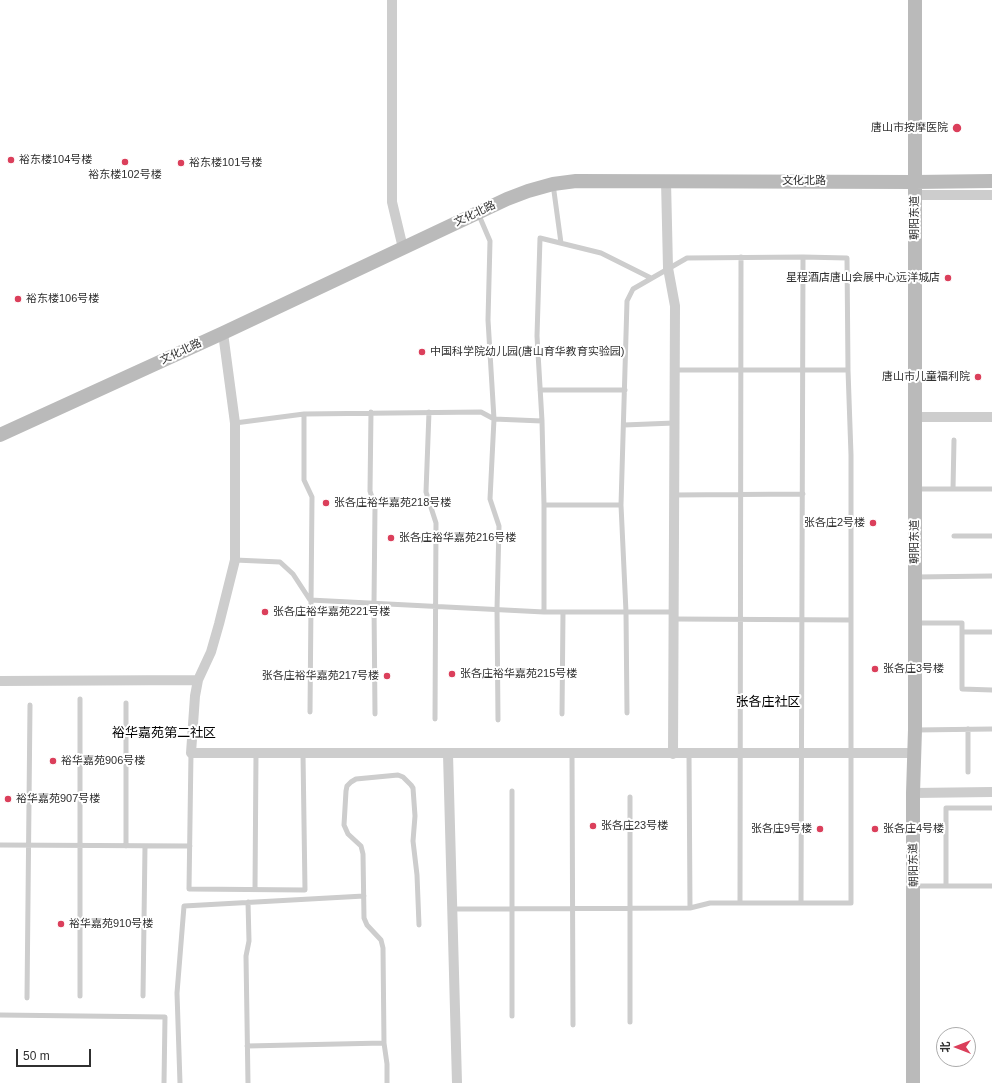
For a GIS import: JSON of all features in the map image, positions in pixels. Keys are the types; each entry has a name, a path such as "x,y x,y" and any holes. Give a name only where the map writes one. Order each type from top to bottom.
{"main road":[{"name":"朝阳东道","path":"913,1083 913,753 915,730 915,0"},
{"name":"文化北路","path":"0,435 223,333 478,213 528,191 553,184 576,180 915,188 992,181"}],"street":[{"path":"392,0 392,202 404,248"},
{"path":"666,181 668,268 675,306 674,754"},
{"path":"915,188 992,195"},
{"path":"223,333 235,423 235,560 211,652 198,680 194,696 190,753 913,753"},
{"path":"915,417 992,417"},
{"path":"0,681 198,680"},
{"path":"448,754 451,909 457,1083"},
{"path":"913,792 992,792"}],"lane":[{"path":"553,184 561,243"},
{"path":"478,213 490,241 488,320 494,419 490,499 499,526 497,610 498,720"},
{"path":"544,612 542,421 537,336 540,238 601,252 651,278"},
{"path":"740,903 741,257"},
{"path":"801,903 804,257"},
{"path":"451,909 690,908 710,903 851,903 851,455 848,370 847,258 687,258 633,289 627,301 621,506 626,612 627,713"},
{"path":"674,370 848,370"},
{"path":"540,390 625,390"},
{"path":"235,423 304,414 371,412 481,412 494,419 542,421"},
{"path":"371,412 370,491 375,507 375,714"},
{"path":"429,412 426,492 436,522 435,719"},
{"path":"304,414 304,480 312,497 310,712"},
{"path":"624,425 674,423"},
{"path":"953,489 954,440"},
{"path":"915,489 992,489"},
{"path":"674,495 803,494"},
{"path":"544,505 621,506"},
{"path":"954,536 992,536"},
{"path":"235,560 280,562 293,574 310,600"},
{"path":"915,577 992,576"},
{"path":"310,600 544,612 626,612 741,619 851,620"},
{"path":"562,714 563,612"},
{"path":"915,623 962,623 962,689 992,690"},
{"path":"962,632 992,632"},
{"path":"80,699 80,996"},
{"path":"126,703 126,846"},
{"path":"27,998 30,705"},
{"path":"968,729 968,772"},
{"path":"915,730 992,729"},
{"path":"190,753 189,889 305,890 303,754"},
{"path":"255,889 256,754"},
{"path":"572,754 572,1025"},
{"path":"689,754 690,908"},
{"path":"387,1083 387,1064 384,1043 383,948 381,940 367,925 364,918 363,854 361,846 348,834 344,824 346,791 347,786 351,782 361,778 398,775 403,777 411,784 413,788 415,816 413,841 417,875 419,925"},
{"path":"512,791 512,1016"},
{"path":"630,797 630,1022"},
{"path":"946,886 946,808 992,808"},
{"path":"0,845 190,846"},
{"path":"143,996 146,846"},
{"path":"914,886 992,886"},
{"path":"180,1083 177,993 184,906 364,896"},
{"path":"248,902 249,941 246,956 248,1083"},
{"path":"0,1015 165,1018 164,1083"},
{"path":"247,1046 384,1043"}],"place":[{"name":"唐山市按摩医院","path":"957,128"},
{"name":"裕东楼104号楼","path":"11,160"},
{"name":"裕东楼102号楼","path":"125,162"},
{"name":"裕东楼101号楼","path":"181,163"},
{"name":"星程酒店唐山会展中心远洋城店","path":"948,278"},
{"name":"裕东楼106号楼","path":"18,299"},
{"name":"中国科学院幼儿园(唐山育华教育实验园)","path":"422,352"},
{"name":"唐山市儿童福利院","path":"978,377"},
{"name":"张各庄裕华嘉苑218号楼","path":"326,503"},
{"name":"张各庄2号楼","path":"873,523"},
{"name":"张各庄裕华嘉苑216号楼","path":"391,538"},
{"name":"张各庄裕华嘉苑221号楼","path":"265,612"},
{"name":"张各庄3号楼","path":"875,669"},
{"name":"张各庄裕华嘉苑215号楼","path":"452,674"},
{"name":"张各庄裕华嘉苑217号楼","path":"387,676"},
{"name":"裕华嘉苑906号楼","path":"53,761"},
{"name":"裕华嘉苑907号楼","path":"8,799"},
{"name":"张各庄23号楼","path":"593,826"},
{"name":"张各庄9号楼","path":"820,829"},
{"name":"张各庄4号楼","path":"875,829"},
{"name":"裕华嘉苑910号楼","path":"61,924"}],"district":[{"name":"张各庄社区","path":"768,702"},
{"name":"裕华嘉苑第二社区","path":"164,733"}]}
